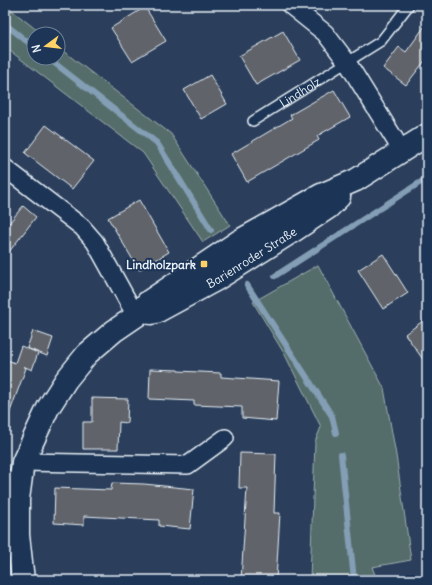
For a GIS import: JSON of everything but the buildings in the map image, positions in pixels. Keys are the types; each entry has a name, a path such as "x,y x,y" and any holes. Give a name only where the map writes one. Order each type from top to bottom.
{"main road":[{"name":"Barienroder Straße","path":"23,580 18,535 16,471 45,415 66,380 87,354 114,331 136,316 156,312 217,279 293,232 328,207 356,180 427,135"}],"street":[{"path":"290,5 326,33 347,62 402,150"},
{"path":"5,168 82,227 95,242 136,316"},
{"path":"16,471 188,465 225,438"}],"lane":[{"name":"Lindholz","path":"253,121 381,41 409,5"}],"green space":[{"path":"5,5 32,26 26,26 26,63 5,47"},
{"path":"66,53 171,134 230,225 203,242 143,153 30,66 66,66"},
{"path":"318,265 384,388 396,455 411,560 372,567 377,580 310,580 315,442 321,427 285,355 253,302"}],"waterway":[{"path":"5,24 26,41"},
{"path":"58,66 157,143 211,230"},
{"path":"275,276 427,178"},
{"path":"247,285 332,416 336,433"},
{"path":"341,455 354,580"}],"place":[{"name":"Lindholzpark","path":"204,264"}]}
